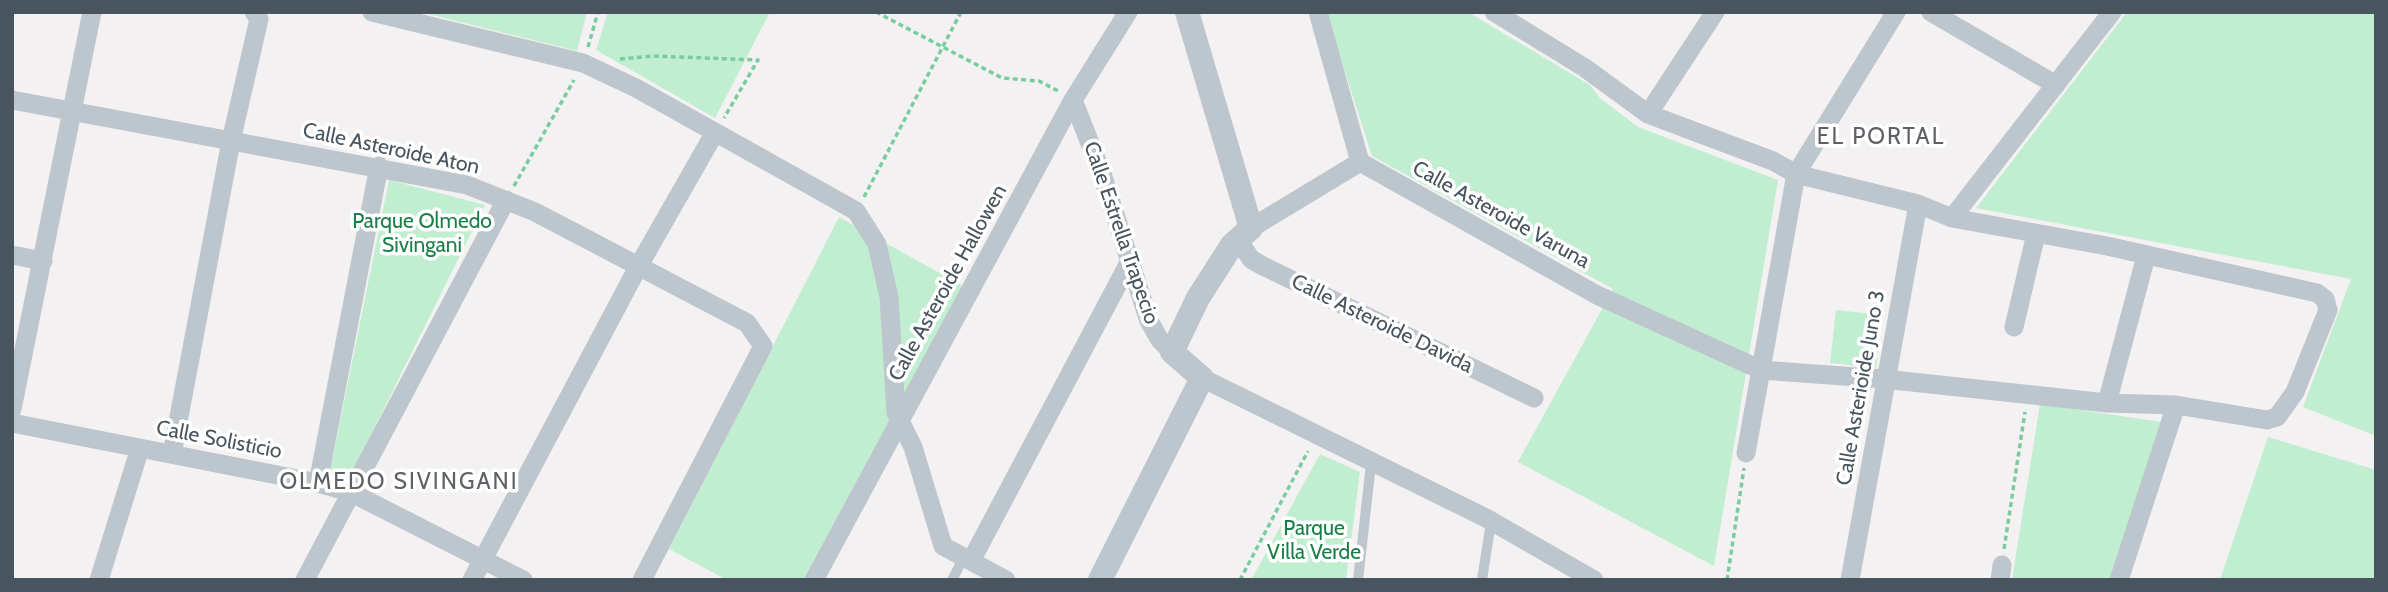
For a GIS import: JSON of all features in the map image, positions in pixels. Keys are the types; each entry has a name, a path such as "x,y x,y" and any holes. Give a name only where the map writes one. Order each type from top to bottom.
{"street":[{"path":"12,409 44,261 92,12"},
{"path":"172,454 231,141 259,19 254,12"},
{"path":"372,12 583,63 636,88 856,211 877,244 889,297 894,348 893,393 900,419 913,447 943,546 1006,580"},
{"name":"Calle Asteroide Hallowen","path":"814,580 1073,100 1128,12"},
{"name":"Calle Asteroide Davida","path":"1188,12 1251,259 1534,398"},
{"path":"1172,352 1198,298 1245,234 1360,162 1318,12"},
{"path":"1648,114 1715,12"},
{"path":"1746,453 1796,174 1896,12"},
{"path":"1931,12 2056,85"},
{"path":"1952,218 2112,12"},
{"path":"1503,15 1585,68 1648,114 1773,161 1796,174 1918,204 1952,218 2036,233 2317,293 2325,299 2328,310 2295,392 2277,417 2267,420 2176,405 2107,403 1884,379 1762,370"},
{"name":"Calle Asteroide Aton","path":"12,100 379,166 467,185 506,200 747,323 763,346 642,580"},
{"name":"Calle Estrella Trapecio","path":"1073,100 1149,321 1160,340 1172,352 1202,378 1491,522 1594,580"},
{"path":"472,580 638,267 714,134"},
{"name":"Calle Asteroide Varuna","path":"1360,162 1597,295 1762,370"},
{"path":"318,483 379,166"},
{"path":"304,580 506,200"},
{"name":"Calle Asterioide Juno 3","path":"1850,580 1884,379 1918,204"},
{"path":"2014,327 2036,233"},
{"path":"12,255 44,261"},
{"path":"2107,403 2146,256"},
{"path":"968,559 1130,261"},
{"path":"1100,580 1202,378"},
{"path":"2119,580 2176,405"},
{"name":"Calle Solisticio","path":"12,423 318,483 350,492 523,580"},
{"path":"99,580 140,448"}],"lane":[{"path":"1358,580 1371,464"},
{"path":"1482,580 1491,522"},
{"path":"952,580 968,559"}],"path":[{"path":"506,200 583,63 598,12"},
{"path":"876,12 1002,78 1039,80 1073,100"},
{"path":"856,211 961,12"},
{"path":"583,63 652,56 758,60 714,134"},
{"path":"2001,573 2028,394"},
{"path":"1240,580 1316,437"},
{"path":"1727,580 1746,453"}],"green space":[{"path":"420,12 587,12 577,51"},
{"path":"608,12 770,12 715,118 596,50"},
{"path":"1326,12 1468,12 1590,85 1600,98 1638,127 1778,180 1714,566 1518,462 1613,289 1372,156"},
{"path":"2127,12 2376,12 2376,436 2303,407 2351,279 1976,208"},
{"name":"Parque Olmedo Sivingani","path":"389,180 485,205 350,477 330,471"},
{"path":"839,217 963,286 803,580 727,580 669,549"},
{"path":"1836,310 1881,315 1876,368 1830,363"},
{"path":"2040,404 2162,422 2109,580 2012,580"},
{"path":"2268,437 2376,470 2376,580 2220,580"},
{"name":"Parque Villa Verde","path":"1320,454 1360,472 1346,580 1251,580"}],"district":[{"name":"EL PORTAL","path":"1881,137"},
{"name":"OLMEDO SIVINGANI","path":"399,482"}]}
